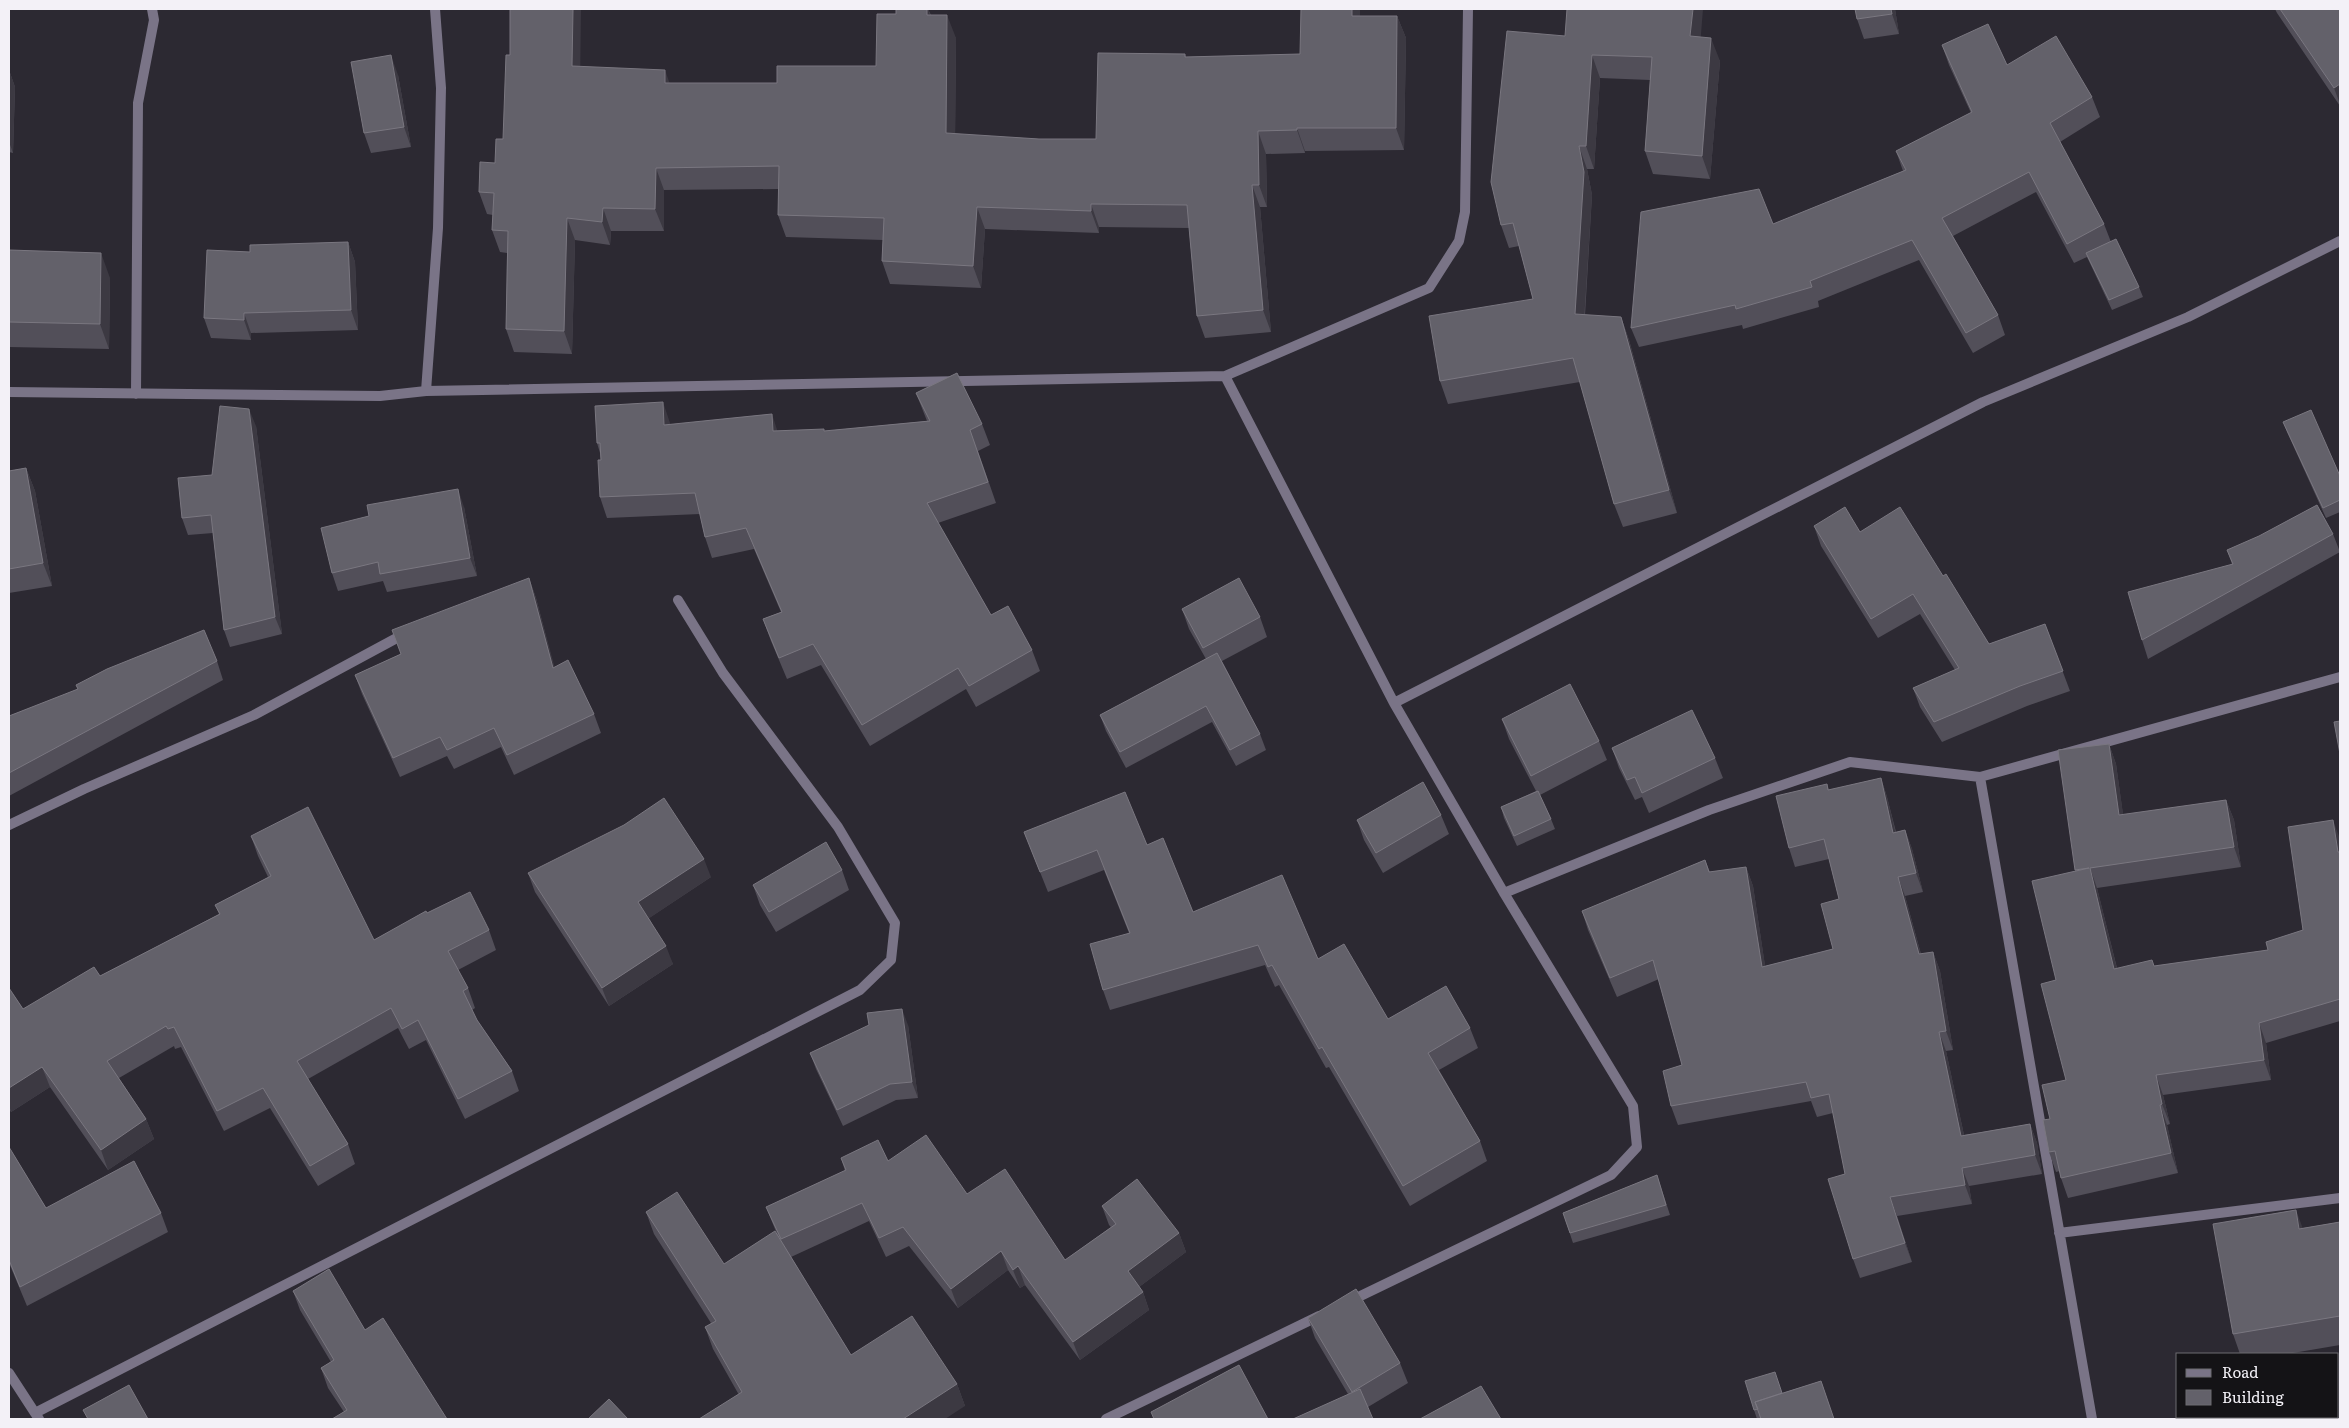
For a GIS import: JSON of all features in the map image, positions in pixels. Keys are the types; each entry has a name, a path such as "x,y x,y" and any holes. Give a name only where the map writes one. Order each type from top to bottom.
{"street":[{"path":"136,394 138,103 154,20 152,9"},
{"path":"426,391 438,218 441,88 435,9"},
{"path":"9,392 380,396 426,391 1225,376 1429,288 1460,241 1465,212 1468,9"},
{"path":"1394,703 1983,402 2188,317 2340,241"},
{"path":"1106,1419 1611,1175 1638,1147 1633,1106 1504,893 1394,703 1225,376"},
{"path":"9,1373 37,1416 860,990 891,960 895,923 857,858 838,826 723,673 678,600"},
{"path":"9,825 84,789 254,715 416,628"},
{"path":"1504,893 1709,810 1850,762 1980,777 2340,677"},
{"path":"1980,777 2092,1419"},
{"path":"2059,1233 2340,1198"}],"building":[{"path":"510,9 573,9 572,66 665,70 665,83 777,83 777,66 876,66 877,14 896,14 896,9 927,9 927,15 947,15 946,133 1039,139 1096,139 1098,53 1185,54 1185,57 1300,54 1301,9 1352,9 1352,16 1397,16 1396,128 1297,128 1297,130 1258,131 1259,185 1252,185 1263,310 1197,316 1187,205 1091,204 1091,211 977,207 973,266 882,261 884,218 778,215 779,166 656,168 655,209 603,208 602,222 567,218 564,331 506,329 508,231 492,230 494,193 479,192 480,162 495,163 496,139 503,139 506,55 510,55"},
{"path":"1567,9 1693,9 1690,36 1711,38 1702,156 1645,151 1652,57 1592,55 1586,146 1579,146 1584,172 1575,314 1621,317 1669,490 1614,504 1573,358 1440,381 1429,316 1533,299 1513,223 1501,225 1491,182 1507,31 1565,36"},
{"path":"1855,9 1891,9 1892,14 1857,19"},
{"path":"2280,9 2340,9 2340,84 2334,88"},
{"path":"1988,24 2007,65 2056,36 2092,97 2050,123 2104,224 2067,244 2029,172 1942,218 1998,315 1966,333 1912,240 1810,281 1812,287 1736,309 1735,305 1631,328 1641,212 1759,189 1773,224 1906,170 1896,151 1972,112 1942,45"},
{"path":"391,55 404,127 364,133 351,62"},
{"path":"2116,239 2139,287 2109,300 2086,253"},
{"path":"348,242 351,310 244,313 244,320 204,318 207,250 250,252 250,245"},
{"path":"9,250 101,253 100,324 9,322"},
{"path":"957,373 982,424 970,430 988,482 927,503 991,615 1008,606 1032,650 969,686 958,668 862,725 813,644 779,658 763,619 782,612 746,528 705,537 695,493 600,497 598,460 601,460 600,443 597,443 595,406 663,402 664,425 772,414 773,431 824,429 824,431 930,421 916,393"},
{"path":"220,406 249,409 275,617 224,630 211,515 182,518 178,478 212,475"},
{"path":"2311,410 2340,476 2340,500 2323,508 2283,422"},
{"path":"26,468 43,563 9,569 9,471"},
{"path":"458,489 470,558 380,574 378,562 332,573 321,528 369,516 367,505"},
{"path":"2317,505 2333,534 2142,640 2128,592 2233,564 2227,550 2259,536"},
{"path":"1845,507 1860,532 1900,507 1943,576 1946,574 1989,644 2045,624 2063,671 2020,686 1934,722 1913,688 1959,668 1913,594 1871,619 1814,526"},
{"path":"529,578 553,668 568,660 594,714 507,755 494,728 447,750 440,737 393,758 355,675 401,654 392,630"},
{"path":"1239,578 1260,617 1203,648 1182,609"},
{"path":"204,630 217,661 9,773 9,716 78,689 76,685 107,669"},
{"path":"1217,653 1260,734 1230,750 1206,706 1120,752 1100,715"},
{"path":"1570,684 1599,741 1531,776 1502,719"},
{"path":"1692,710 1715,758 1642,793 1635,777 1627,780 1612,748"},
{"path":"2340,721 2340,754 2334,722"},
{"path":"2109,744 2119,815 2226,800 2234,847 2090,868 2114,969 2152,960 2154,966 2268,950 2266,942 2303,930 2288,827 2333,820 2338,852 2340,852 2340,999 2259,1023 2264,1060 2156,1075 2162,1104 2160,1105 2171,1153 2061,1178 2055,1151 2049,1152 2043,1120 2050,1119 2042,1085 2066,1080 2041,984 2056,980 2032,881 2089,868 2075,870 2058,750"},
{"path":"1881,778 1893,833 1905,830 1916,873 1898,877 1919,954 1933,952 1946,1031 1939,1032 1961,1136 2030,1124 2035,1155 1962,1168 1965,1185 1890,1197 1905,1243 1853,1259 1828,1179 1845,1174 1829,1094 1811,1098 1806,1082 1671,1106 1663,1071 1682,1065 1653,960 1610,978 1582,911 1705,860 1709,872 1746,867 1762,967 1833,949 1821,904 1839,899 1824,839 1789,848 1776,796 1827,784 1828,790"},
{"path":"1423,782 1441,815 1376,853 1357,820"},
{"path":"1538,791 1551,819 1514,836 1501,807"},
{"path":"1125,792 1147,845 1163,838 1193,912 1282,875 1318,959 1344,944 1388,1019 1446,986 1470,1028 1428,1053 1480,1141 1403,1186 1322,1047 1319,1049 1272,965 1268,967 1258,945 1103,990 1090,944 1130,933 1097,850 1040,872 1024,832"},
{"path":"664,798 704,859 638,902 666,946 602,988 528,873 624,825"},
{"path":"308,807 374,940 426,911 427,913 470,892 489,930 448,951 468,988 463,991 477,1020 512,1071 458,1099 418,1020 402,1029 391,1008 297,1061 348,1144 310,1166 263,1088 217,1111 174,1027 168,1029 166,1026 107,1061 146,1119 101,1150 42,1067 9,1088 9,988 23,1009 94,967 100,976 220,914 215,905 271,876 251,836"},
{"path":"826,842 842,870 769,912 753,885"},
{"path":"902,1009 912,1082 890,1084 837,1110 810,1053 869,1025 867,1013"},
{"path":"926,1135 967,1194 1005,1169 1065,1260 1116,1224 1102,1206 1137,1179 1179,1233 1128,1271 1143,1292 1073,1342 1018,1266 1013,1270 1001,1251 951,1289 903,1227 879,1238 862,1203 781,1239 766,1207 846,1170 841,1158 878,1140 888,1161"},
{"path":"9,1147 46,1208 134,1161 161,1213 20,1287 9,1260"},
{"path":"1657,1175 1666,1205 1570,1233 1563,1213"},
{"path":"677,1192 724,1264 775,1231 851,1355 912,1316 957,1384 903,1419 699,1419 742,1392 705,1327 716,1321 646,1212"},
{"path":"2296,1210 2299,1229 2340,1222 2340,1316 2233,1334 2213,1224"},
{"path":"329,1269 365,1330 383,1318 447,1419 332,1419 347,1410 321,1368 334,1360 293,1291"},
{"path":"1356,1289 1400,1363 1352,1392 1308,1318"},
{"path":"1239,1365 1268,1419 1154,1419 1151,1412"},
{"path":"1775,1372 1782,1393 1755,1402 1758,1409 1754,1410 1745,1381"},
{"path":"1821,1381 1834,1419 1761,1419 1755,1402"},
{"path":"129,1385 148,1419 88,1419 83,1410"},
{"path":"1481,1386 1501,1419 1420,1419"},
{"path":"1360,1389 1373,1419 1293,1419"},
{"path":"609,1399 628,1419 588,1419"},
{"path":"2330,1418 2332,1419 2314,1419"}]}
